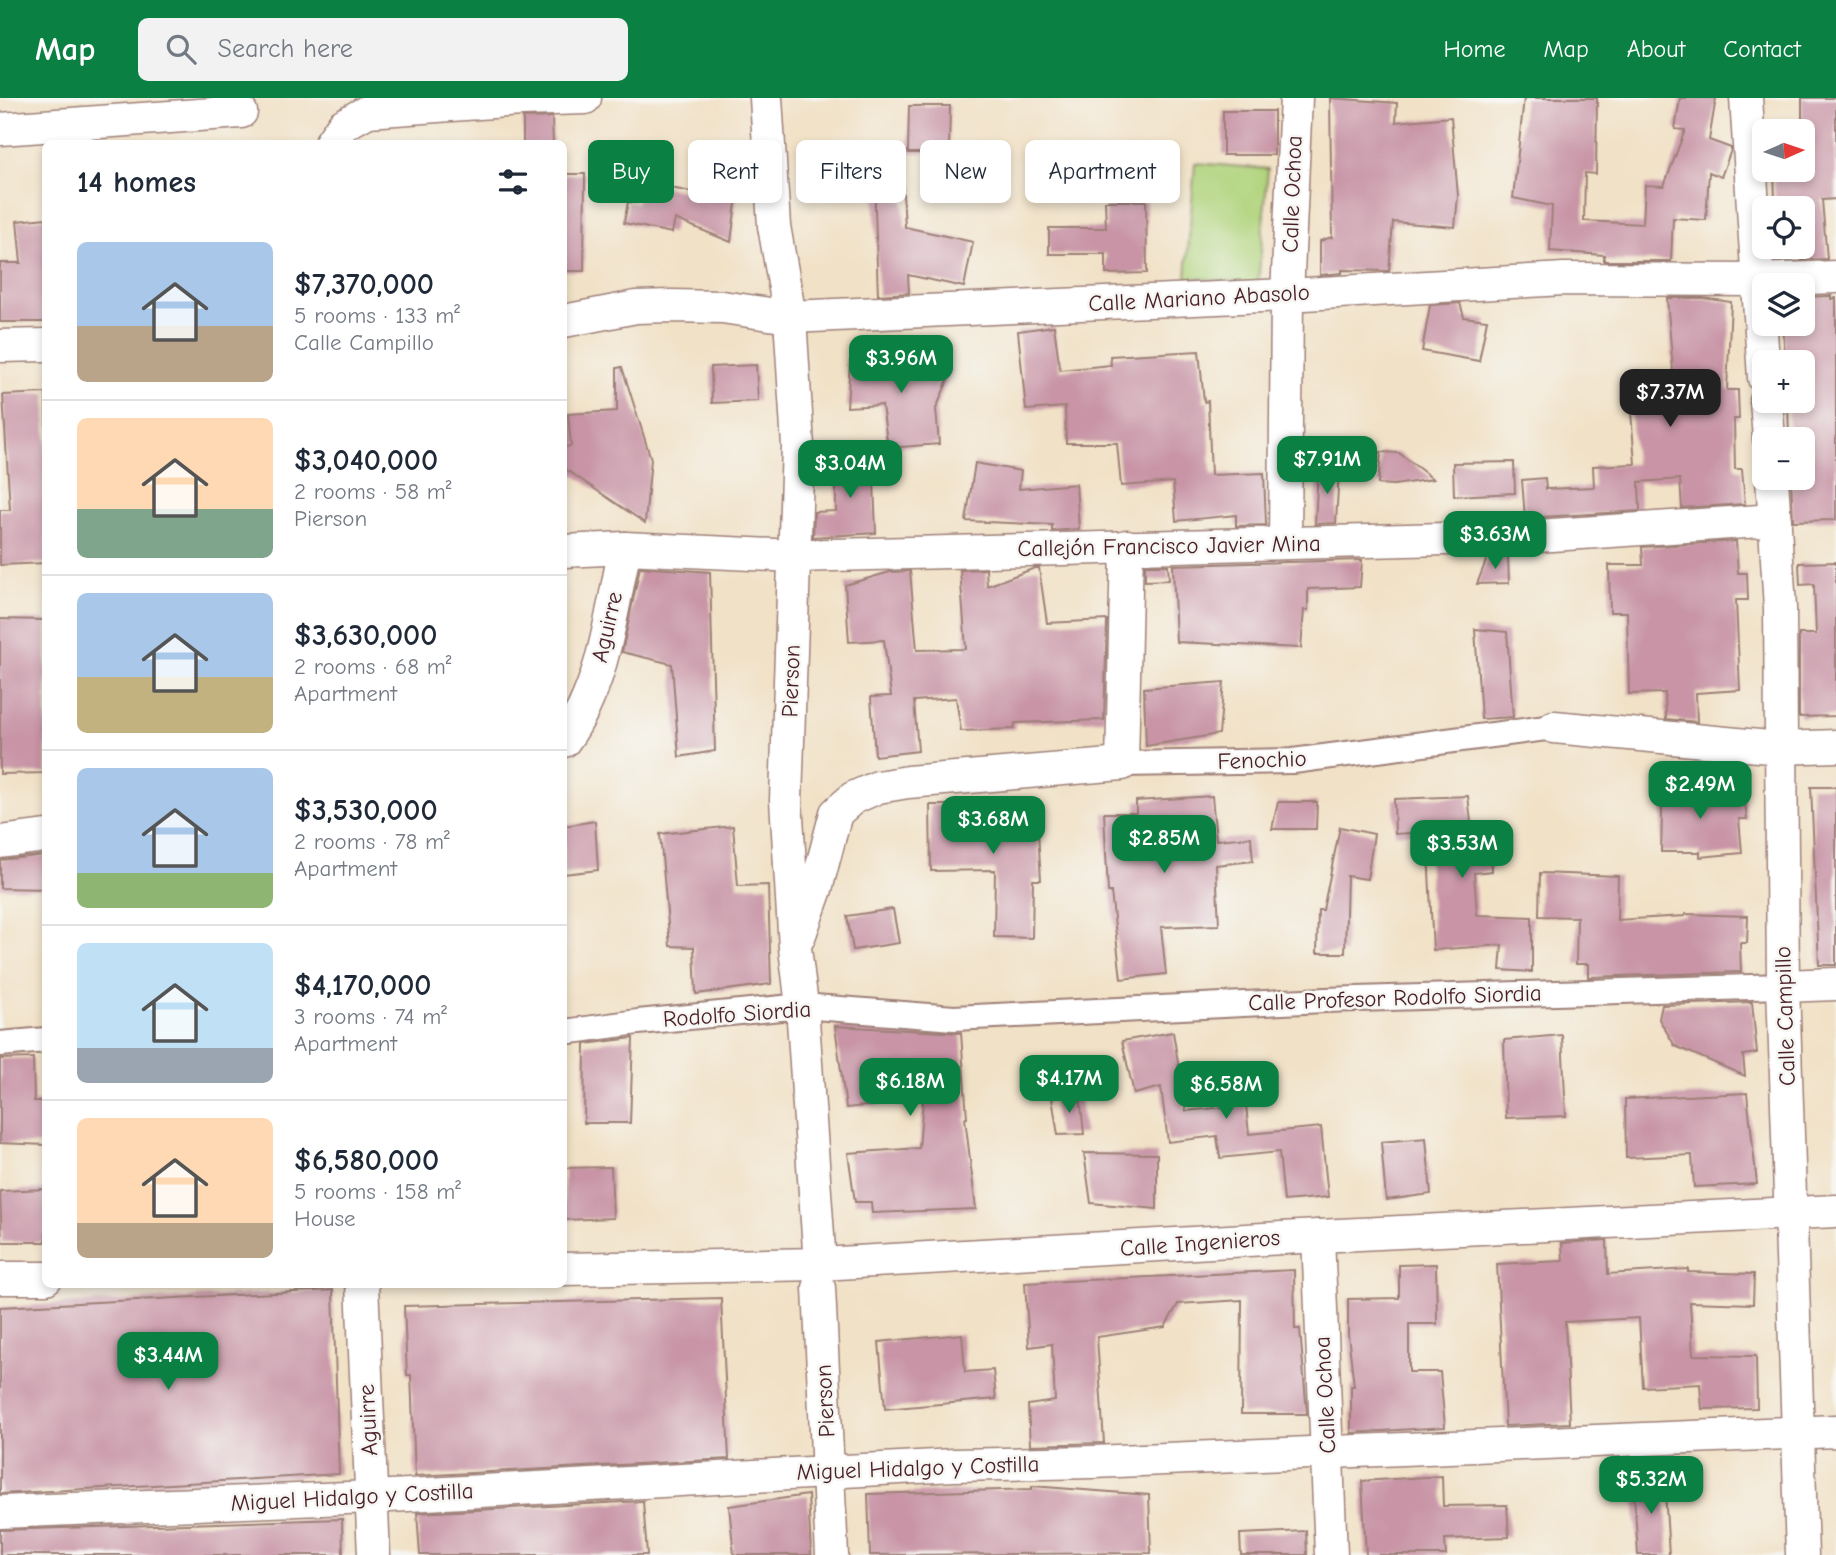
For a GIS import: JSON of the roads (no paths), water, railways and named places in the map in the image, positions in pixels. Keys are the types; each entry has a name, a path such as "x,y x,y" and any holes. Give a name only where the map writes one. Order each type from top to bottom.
{"street":[{"path":"333,140 343,125 368,111 585,98"},
{"name":"Pierson","path":"766,98 774,226 790,317 798,446 786,800 819,1276 832,1555"},
{"name":"Calle Ochoa","path":"1285,542 1287,295 1296,98"},
{"path":"1746,98 1756,273"},
{"path":"0,129 241,112"},
{"name":"Calle Mariano Abasolo","path":"1815,278 1836,277"},
{"name":"Calle Mariano Abasolo","path":"567,320 636,307 722,307 790,317 1287,295 1564,279 1752,280"},
{"path":"0,346 42,345"},
{"name":"Calle Campillo","path":"1773,490 1782,680 1780,748 1783,986 1802,1555"},
{"name":"Callejón Francisco Javier Mina","path":"567,551 625,548 795,556 1522,537 1775,520"},
{"path":"1122,764 1127,546"},
{"name":"Aguirre","path":"567,737 578,722 593,687 625,548"},
{"name":"Fenochio","path":"795,948 817,889 836,813 853,798 878,787 908,782 1122,764 1293,761 1554,727 1780,748 1836,746"},
{"path":"0,842 42,837"},
{"name":"Calle Profesor Rodolfo Siordia","path":"954,1018 1325,1000 1836,984"},
{"name":"Rodolfo Siordia","path":"567,1032 802,1006 954,1018"},
{"path":"0,1044 42,1040"},
{"name":"Calle Ingenieros","path":"567,1269 819,1276 1318,1236 1836,1211"},
{"name":"Calle Ochoa","path":"1318,1236 1331,1555"},
{"path":"0,1278 42,1278"},
{"name":"Aguirre","path":"362,1288 374,1555"},
{"name":"Miguel Hidalgo y Costilla","path":"0,1512 372,1497 829,1471 1836,1431"}]}
